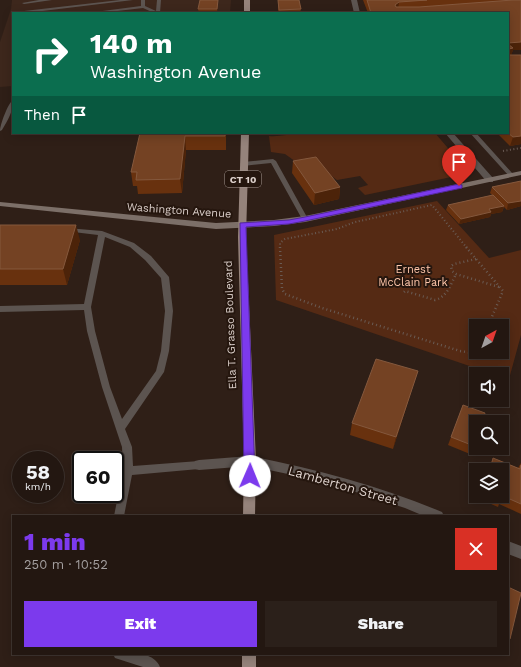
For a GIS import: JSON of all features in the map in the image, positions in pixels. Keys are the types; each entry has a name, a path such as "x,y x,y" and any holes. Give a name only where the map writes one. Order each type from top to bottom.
{"main road":[{"path":"247,0 247,12"},
{"name":"Ella T. Grasso Boulevard","path":"245,134 242,224 250,461 249,515"},
{"name":"Washington Avenue","path":"0,204 216,226 289,222 521,173"},
{"path":"249,655 249,667"}],"street":[{"path":"354,0 357,12"},
{"path":"450,134 490,180"},
{"name":"Lamberton Street","path":"199,465 250,461 325,477 407,503 436,515"},
{"path":"509,547 521,553"}],"lane":[{"path":"50,0 24,2 24,12 131,0"},
{"path":"143,7 144,0"},
{"path":"158,12 159,0"},
{"path":"98,12 143,7 156,12"},
{"path":"0,129 7,118 12,105"},
{"path":"474,134 511,175"},
{"path":"243,164 274,161 305,219"},
{"path":"63,230 102,232 132,245 148,258 165,277 169,311 165,351 160,372 120,430"},
{"path":"102,232 87,307 90,331 106,387 127,448 128,471 119,515"},
{"path":"0,309 87,307"},
{"path":"128,471 199,465"},
{"path":"122,655 150,663 154,667"}],"path":[{"path":"502,151 521,148"},
{"path":"469,352 460,351 322,308 286,294 282,289 280,242 285,239 337,229 356,222 432,205 503,290 491,319"},
{"path":"476,259 451,266 452,271 456,274 500,288"},
{"path":"404,292 439,300 443,298 456,274"}],"shaded area":[{"path":"12,0 231,0 230,12 12,12 12,86 0,87 0,42 11,9"}],"green space":[{"path":"293,134 436,134 465,168 461,175 365,195 358,188 368,185 360,176 337,180 317,166 299,164 285,154 271,152 269,136"},
{"name":"Ernest McClain Park","path":"437,201 489,258 521,250 521,335 509,379 509,367 472,367 276,300 274,235"}],"building":[{"path":"200,0 218,0 217,9 198,9"},
{"path":"278,0 299,0 301,9 279,10"},
{"path":"367,0 427,0 399,2 395,5 396,7 419,7 521,0 521,42 509,43 509,12 371,12"},
{"path":"509,55 521,55 521,136 513,137 509,134"},
{"path":"140,134 225,134 225,136 185,136 180,179 136,180 137,172 131,172"},
{"path":"316,157 340,187 315,193 293,161"},
{"path":"521,181 521,201 508,203 492,187"},
{"path":"493,195 504,206 489,209 491,212 461,219 448,205"},
{"path":"0,225 76,225 63,269 0,269"},
{"path":"376,359 418,371 396,437 352,423"},
{"path":"463,405 485,413 484,415 469,415 469,444 451,437"},
{"path":"493,458 505,463 492,463"},
{"path":"509,465 520,469 521,465 521,504 509,499"},
{"path":"509,587 521,593 509,638"}],"route":[{"path":"250,476 242,224 289,222 459,186"}]}
